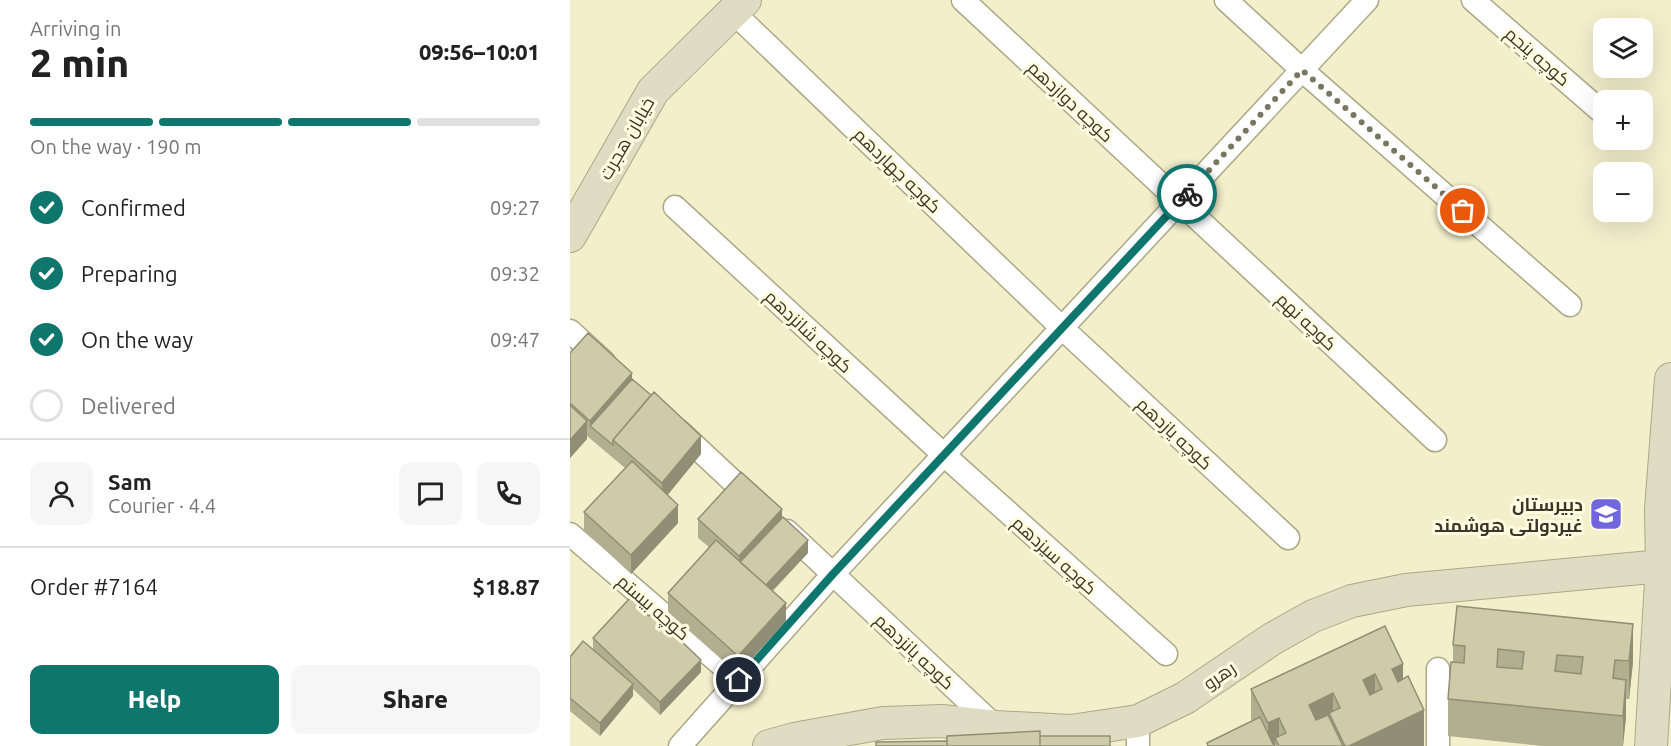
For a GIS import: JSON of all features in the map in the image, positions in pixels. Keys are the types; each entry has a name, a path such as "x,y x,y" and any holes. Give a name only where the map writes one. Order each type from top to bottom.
{"street":[{"name":"کوچه دوازدهم","path":"963,0 1179,202"},
{"path":"1226,0 1302,70 1570,305"},
{"path":"680,746 833,574 1367,0"},
{"name":"کوچه پنجم","path":"1473,0 1593,104"},
{"name":"خیابان هجرت","path":"570,236 653,91 739,6"},
{"name":"کوچه چهاردهم","path":"739,6 1062,328"},
{"name":"کوچه نهم","path":"1179,202 1435,440"},
{"name":"کوچه شانزدهم","path":"675,207 944,455"},
{"name":"کوچه یازدهم","path":"1062,328 1288,538"},
{"path":"570,331 623,379"},
{"path":"1652,746 1662,566 1661,509 1671,379"},
{"name":"کوچه پانزدهم","path":"666,420 996,728"},
{"name":"کوچه سیزدهم","path":"944,455 1166,654"},
{"name":"کوچه بیستم","path":"570,534 739,680"},
{"name":"رهرو","path":"769,746 794,739 883,723 942,721 996,728 1138,734 1185,698 1272,639 1313,616 1352,601 1406,590 1662,566"},
{"path":"1438,669 1438,746"}],"building":[{"path":"588,333 632,373 590,421 570,403 570,353"},
{"path":"632,379 651,395 613,440 613,445 590,426"},
{"path":"654,392 701,436 662,483 613,440"},
{"path":"570,405 587,421 570,440"},
{"path":"632,461 678,505 631,555 584,512"},
{"path":"741,472 782,509 739,556 698,519"},
{"path":"783,517 808,540 766,585 740,562"},
{"path":"716,540 786,603 738,656 668,593"},
{"path":"630,598 649,616 652,613 701,660 660,702 593,638"},
{"path":"1457,606 1633,624 1629,661 1615,660 1613,678 1626,680 1623,716 1448,699 1451,662 1464,663 1465,646 1453,645","holes":["1498,649 1524,652 1522,669 1497,667","1557,655 1583,657 1581,674 1555,671"]},
{"path":"1385,626 1403,664 1392,669 1398,682 1408,676 1424,710 1345,746 1329,713 1340,708 1333,693 1309,705 1316,720 1328,715 1343,746 1279,746 1275,738 1286,733 1279,718 1268,723 1251,689","holes":["1375,674 1382,689 1370,695 1363,680"]},
{"path":"583,641 633,684 600,723 570,698 570,657"},
{"path":"1260,717 1274,746 1208,746 1207,743"},
{"path":"1040,731 1040,746 947,746 947,736"},
{"path":"1040,736 1110,736 1110,746 1040,746"},
{"path":"947,741 947,746 876,746 876,742"}],"way so far":[{"path":"1187,194 1302,70 1463,211"}],"place":[{"name":"دبیرستان غیردولتی هوشمند","path":"1606,514"}],"route":[{"path":"739,680 833,574 1187,194"}]}
